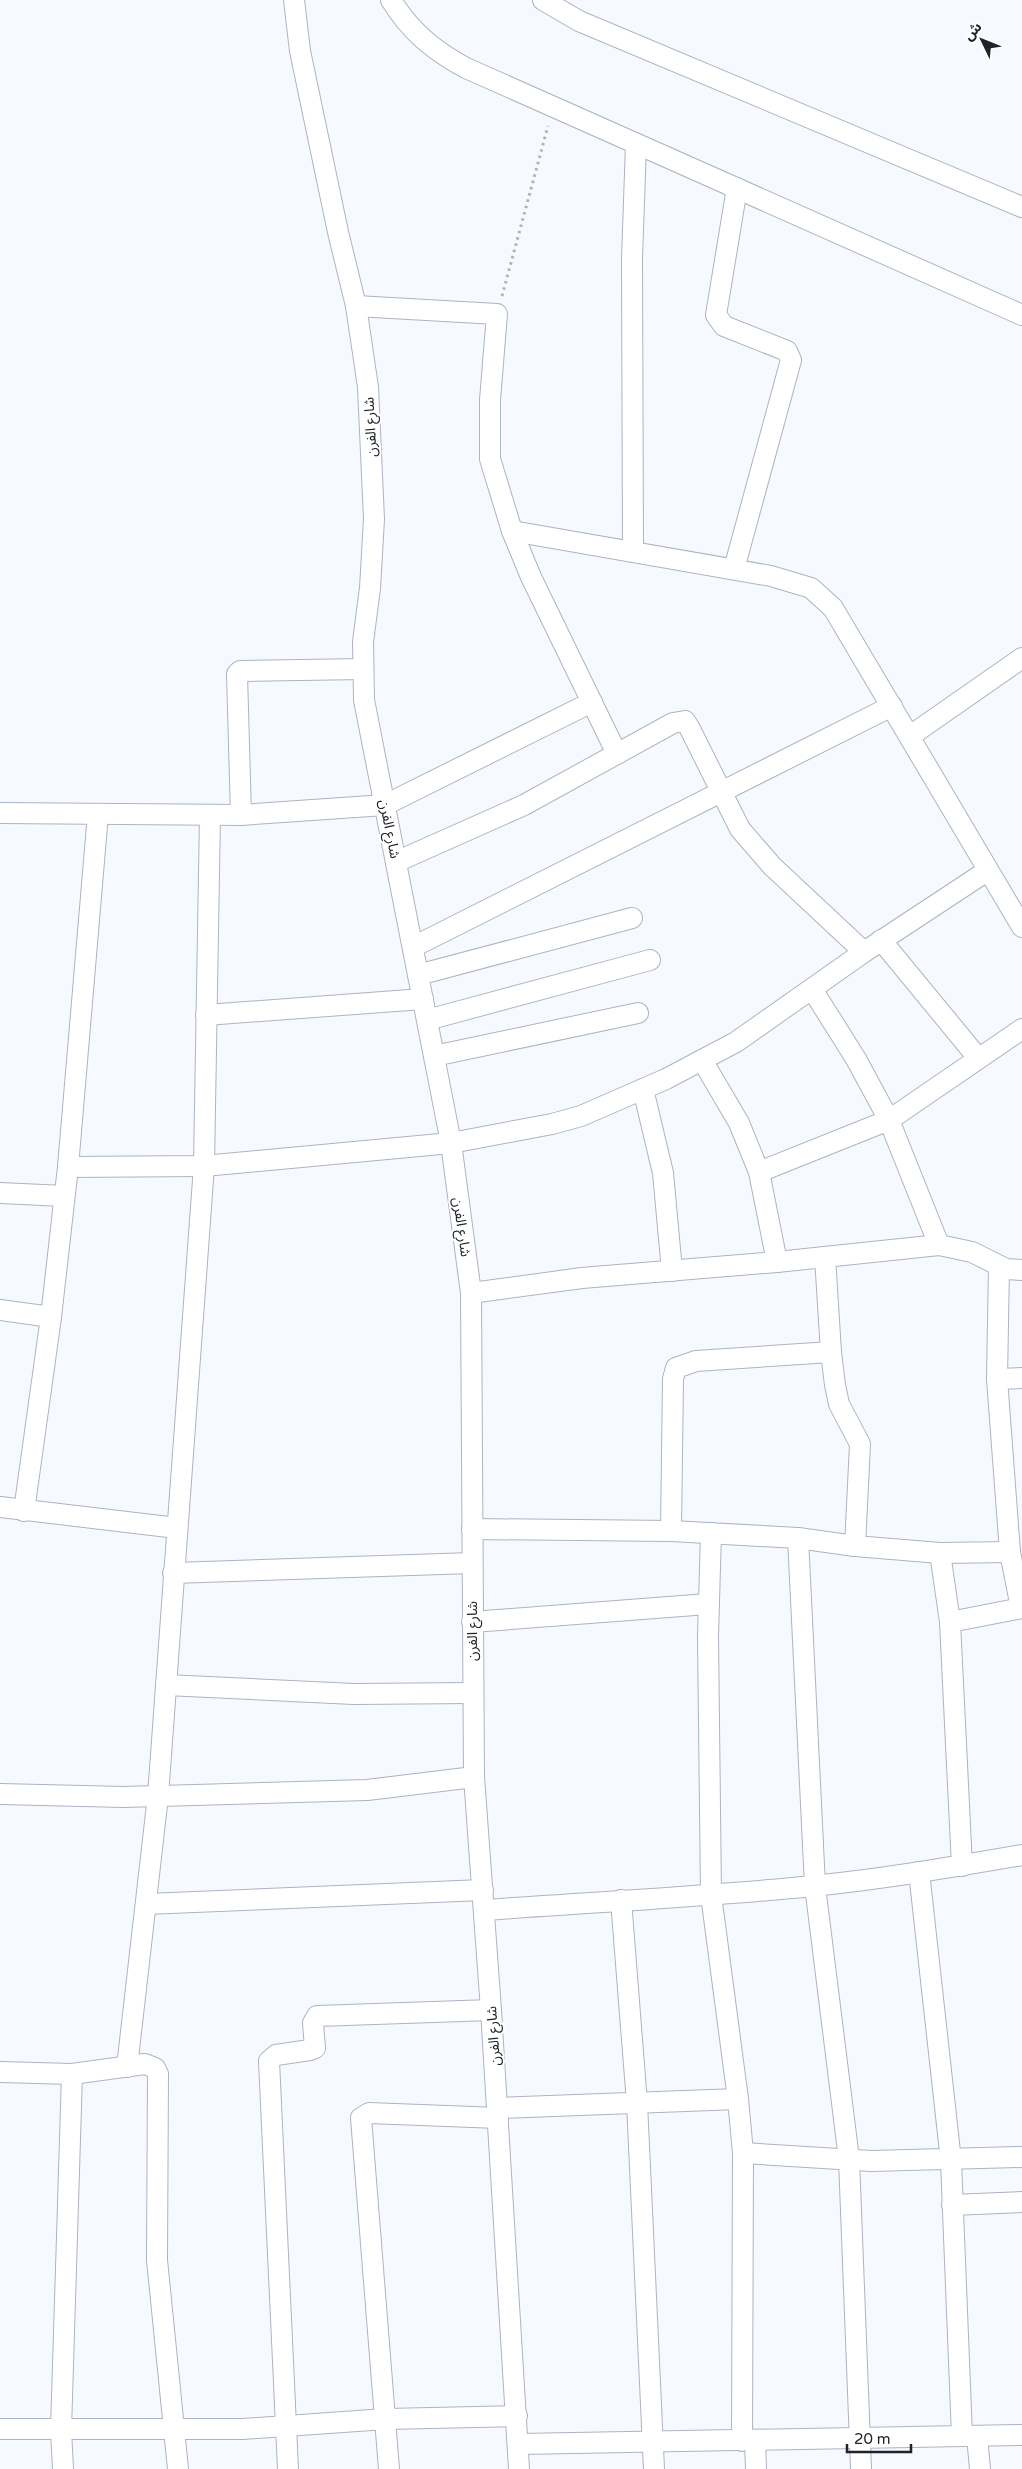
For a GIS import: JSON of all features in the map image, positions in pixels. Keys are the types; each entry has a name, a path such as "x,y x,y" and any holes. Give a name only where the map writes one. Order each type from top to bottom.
{"street":[{"name":"شارع الفرن","path":"294,0 300,51 338,232 356,306 368,387 374,519 362,669 369,732 451,1143 471,1293 474,1778 485,1910 520,2469"},
{"path":"392,0 406,22 423,40 444,56 553,108 1022,314"},
{"path":"542,0 579,20 1022,208"},
{"path":"633,552 632,259 636,144"},
{"path":"734,569 791,360 788,351 724,326 716,316 737,188"},
{"path":"356,306 497,314 490,400 490,460 512,531 531,577 618,754"},
{"path":"512,531 771,576 811,588 833,608 1022,927"},
{"path":"910,736 1022,658"},
{"path":"241,815 237,674 240,671 362,669"},
{"path":"0,813 241,815 385,805 592,702"},
{"path":"413,947 892,706"},
{"path":"396,862 524,805 673,723 685,721 740,830 751,844 864,952"},
{"path":"24,1511 51,1317 68,1167 98,814"},
{"path":"127,2067 158,1796 204,1166 210,815"},
{"path":"68,1167 204,1166 451,1143 552,1124 581,1116 643,1089 736,1042 881,940 988,871"},
{"path":"418,975 632,918"},
{"path":"881,940 978,1058"},
{"path":"427,1020 650,960"},
{"path":"812,989 856,1059 888,1120 939,1245"},
{"path":"206,1016 423,999"},
{"path":"434,1056 638,1013"},
{"path":"759,1172 888,1120 1022,1029"},
{"path":"702,1060 739,1123 759,1172 777,1262"},
{"path":"643,1089 662,1173 672,1271"},
{"path":"0,1193 64,1196"},
{"path":"471,1293 582,1278 777,1262 939,1245 972,1252 1006,1269 1022,1270"},
{"path":"825,1257 830,1352 839,1404 860,1444 855,1546"},
{"path":"950,1622 1022,1608 1010,1552 997,1379 999,1266"},
{"path":"0,1310 51,1317"},
{"path":"671,1532 673,1379 676,1368 696,1361 830,1352"},
{"path":"997,1379 1022,1378"},
{"path":"0,1507 177,1528"},
{"path":"472,1529 671,1532 798,1538 855,1546 940,1553 1010,1552"},
{"path":"712,1534 708,1604 711,1896 738,2099 743,2153 748,2441 756,2469"},
{"path":"798,1538 815,1886 849,2160 861,2469"},
{"path":"940,1553 950,1622 962,1866"},
{"path":"173,1573 472,1563"},
{"path":"472,1622 708,1604"},
{"path":"166,1685 354,1694 473,1693"},
{"path":"0,1794 158,1796 367,1790 474,1778"},
{"path":"485,1910 621,1900 711,1896 815,1886 1022,1856"},
{"path":"919,1872 950,2161 970,2436 980,2469"},
{"path":"146,1904 483,1890"},
{"path":"621,1900 637,2103 654,2469"},
{"path":"288,2469 269,2062 276,2055 315,2048 314,2019 321,2015 491,2010"},
{"path":"0,2072 72,2074 145,2064 155,2068 158,2074 157,2260 178,2469"},
{"path":"63,2469 61,2430 72,2074"},
{"path":"389,2469 361,2118 369,2113 498,2113 637,2103 738,2099"},
{"path":"743,2153 849,2160 950,2161 1022,2157"},
{"path":"952,2205 1022,2202"},
{"path":"0,2429 174,2429 285,2426 386,2419 517,2416"},
{"path":"519,2444 1022,2435"}],"path":[{"path":"497,314 553,108"}]}
